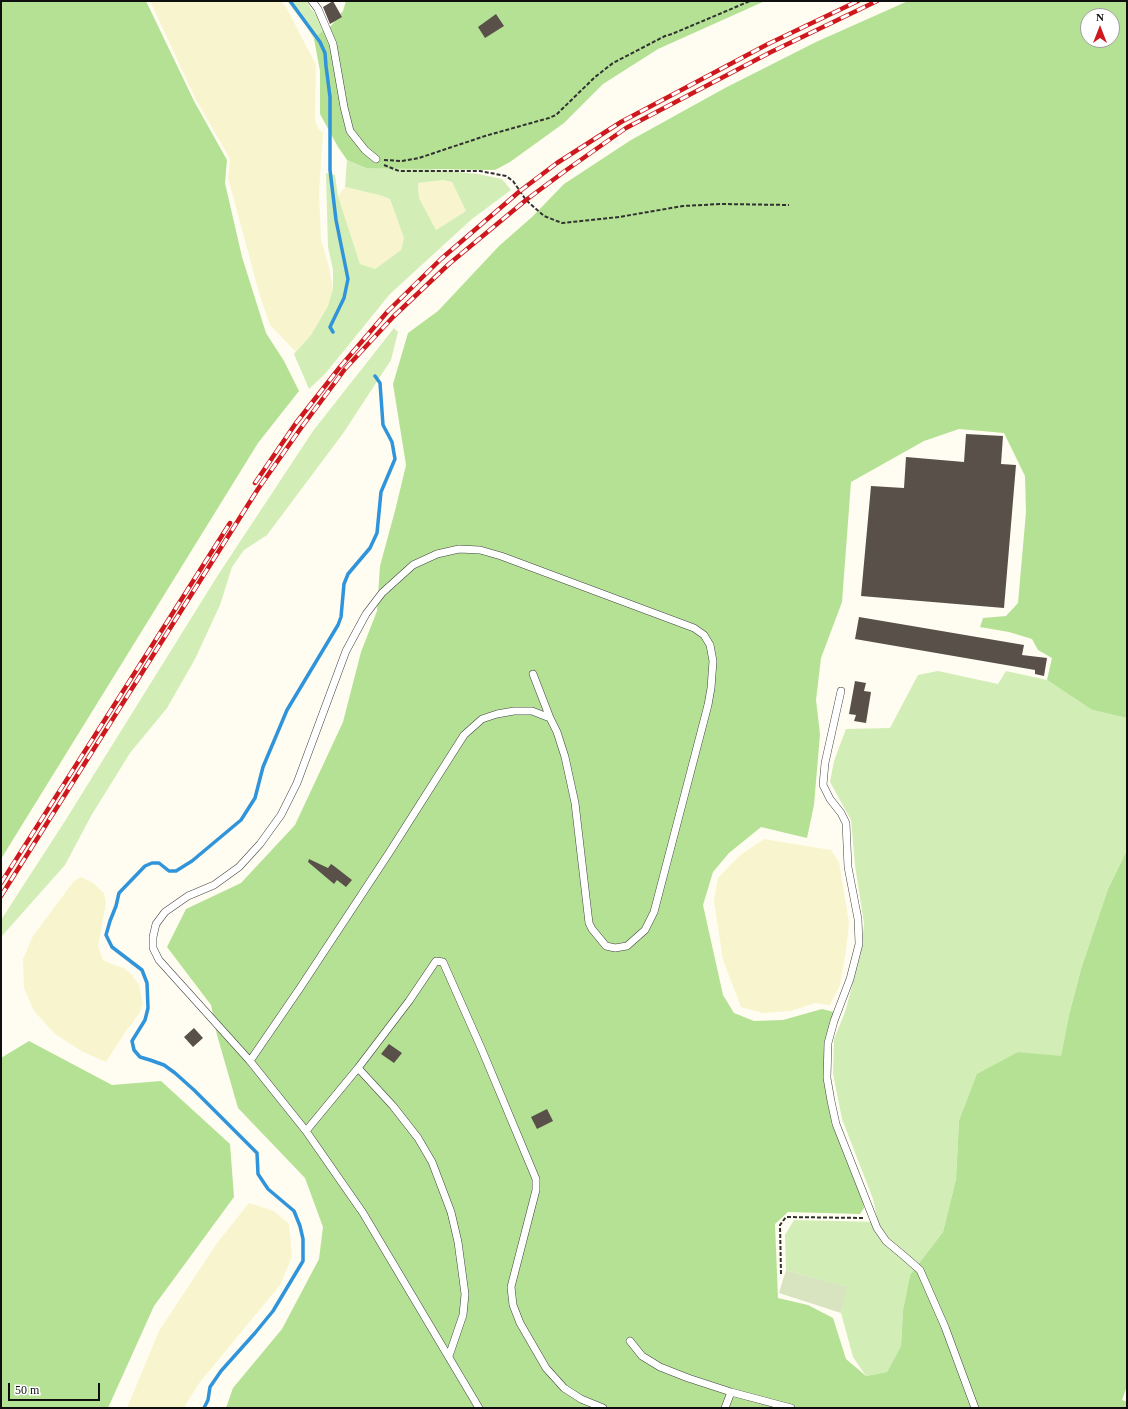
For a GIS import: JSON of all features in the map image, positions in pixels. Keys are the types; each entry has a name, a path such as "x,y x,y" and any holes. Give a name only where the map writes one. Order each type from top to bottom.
{"lane":[{"path":"312,1 318,9 333,44 344,107 350,131 365,150 376,159"},
{"path":"479,1408 363,1213 306,1131 250,1061 158,960 153,948 153,937 156,924 165,912 188,896 214,885 240,867 260,844 281,814 297,783 346,651 366,614 382,593 413,565 437,554 459,549 480,550 501,556 694,628 704,635 710,645 713,661 708,704 654,912 645,930 627,946 615,948 606,946 592,929 588,917 575,803 565,757 557,732 533,674"},
{"path":"841,691 825,763 823,785 830,799 841,813 846,823 848,867 858,919 858,944 850,979 834,1021 828,1043 827,1078 836,1124 877,1228 886,1241 920,1270 945,1327 975,1408"},
{"path":"250,1061 376,872 464,735 482,720 497,714 514,711 532,711 550,718"},
{"path":"306,1131 358,1068 409,1001 436,962 443,962 536,1179 536,1190 511,1287 513,1305 520,1323 546,1368 564,1388 581,1399 603,1408"},
{"path":"358,1068 394,1106 418,1138 432,1162 451,1212 458,1242 465,1294 464,1315 449,1356"},
{"path":"630,1341 642,1356 660,1367 731,1392 791,1408"},
{"path":"726,1408 731,1392"}],"path":[{"path":"376,159 402,162 419,158 485,136 549,118 556,115 613,63 665,36 750,1"},
{"path":"376,159 386,166 399,171 480,172 506,176 513,181 526,200 544,216 562,223 619,217 683,206 721,204 789,205"},
{"path":"781,1274 780,1225 786,1217 873,1218"}],"shaded area":[{"path":"150,1 281,1 286,7 316,65 315,120 318,128 323,133 319,192 321,239 329,267 333,289 328,306 311,335 296,352 270,325 260,296 228,178 230,159 196,100"},
{"path":"443,180 452,182 466,211 436,230 419,198 418,183"},
{"path":"345,187 390,199 404,238 401,250 375,269 360,264 338,196"},
{"path":"764,839 831,850 839,862 849,923 840,985 830,1005 815,1003 791,1011 762,1013 741,1007 723,960 714,901 718,878 739,856"},
{"path":"81,877 93,883 104,893 106,903 98,946 103,960 124,968 132,975 139,985 143,1004 139,1014 106,1062 83,1052 55,1034 34,1011 24,988 23,959 33,936 74,881"},
{"path":"249,1203 274,1211 289,1224 292,1257 280,1285 200,1382 185,1408 127,1408 159,1331 217,1243"}],"green space":[{"path":"1,1 146,1 194,101 227,160 225,183 242,257 266,333 284,361 299,391 258,443 1,859"},
{"path":"287,1 307,1 311,9 330,27 323,30 314,39"},
{"path":"346,1 765,1 658,49 603,84 564,123 510,162 495,170 366,168 347,160 320,114 320,71 314,39 323,30 330,27 343,11"},
{"path":"908,1 1127,1 1127,718 1092,710 1047,680 1052,658 1038,650 1032,639 1009,632 980,627 983,618 1006,616 1018,603 1026,512 1025,476 1004,433 959,429 924,441 851,482 842,602 821,658 816,700 820,734 814,805 807,838 761,827 729,853 713,872 703,905 723,995 734,1013 754,1021 783,1020 822,1009 834,1012 825,1042 828,1093 863,1199 864,1208 860,1214 788,1212 775,1224 778,1298 808,1305 833,1318 846,1359 866,1376 887,1372 901,1346 903,1310 910,1275 943,1232 956,1179 959,1121 977,1074 1018,1052 1061,1056 1069,1015 1081,969 1108,889 1127,850 1127,1386 1122,1400 1127,1402 1127,1408 226,1408 233,1388 282,1329 319,1259 323,1227 305,1178 238,1108 217,1035 211,1005 167,947 186,909 241,883 295,825 343,722 361,652 377,611 380,566 406,465 393,384 408,333 438,311 499,246 532,217 564,184 631,140 725,88 816,42"},
{"path":"347,160 366,168 419,168 478,174 502,179 511,190 472,219 390,294 325,374 309,389 294,354 311,335 328,306 333,289 333,270 328,247 326,173 335,175 338,196 360,264 375,269 401,250 404,238 390,199 345,187","holes":["443,180 452,182 466,211 436,230 419,198 418,183"]},
{"path":"394,328 398,332 391,360 344,432 267,535 244,550 232,567 220,605 195,659 167,708 130,753 91,816 65,865 1,937 1,920 65,821 218,575 313,431"},
{"path":"938,671 998,684 1006,671 1047,680 1092,710 1127,718 1127,850 1108,889 1081,969 1069,1015 1061,1057 1018,1052 959,1121 956,1179 943,1232 910,1275 903,1310 901,1346 887,1372 866,1376 853,1357 841,1313 846,1287 786,1270 785,1235 794,1220 878,1222 873,1199 842,1119 833,1074 834,1039 845,1012 861,953 864,924 855,865 851,820 830,782 834,761 846,729 890,728 918,675"},
{"path":"29,1041 112,1085 161,1081 230,1144 234,1197 154,1306 108,1408 1,1408 1,1058"},
{"path":"786,1270 847,1287 841,1313 779,1293"}],"building":[{"path":"333,1 342,17 330,24 323,7"},
{"path":"496,14 504,26 485,38 478,27"},
{"path":"966,434 1003,436 1001,464 1016,465 1004,608 861,596 871,486 904,488 906,457 964,462"},
{"path":"859,617 1024,645 1022,655 1047,658 1044,676 1035,674 1035,670 855,639"},
{"path":"855,681 866,683 864,691 871,692 866,723 854,721 856,715 849,714"},
{"path":"309,859 328,868 331,864 352,880 346,887 337,880 334,884 308,862"},
{"path":"194,1028 203,1038 193,1047 184,1037"},
{"path":"389,1044 402,1053 394,1063 381,1054"},
{"path":"547,1109 553,1121 537,1129 531,1117"}],"waterway":[{"path":"290,1 320,42 325,53 330,97 330,170 336,220 348,279 344,298 330,327 333,332"},
{"path":"204,1408 208,1400 210,1387 221,1371 273,1311 303,1261 303,1239 294,1211 268,1189 258,1174 257,1153 175,1073 164,1065 140,1057 134,1050 132,1041 145,1020 148,1008 147,983 142,970 112,947 106,935 119,893 145,866 152,863 159,863 169,871 176,871 192,861 241,820 255,798 263,767 287,710 338,625 341,617 344,584 348,574 370,548 377,533 381,492 395,459 392,442 383,425 380,383 375,376"}],"railway":[{"path":"255,483 296,423 340,367 388,311 441,259 520,191 557,163 621,122 768,44 858,1"},
{"path":"1,896 258,489 345,369 393,317 449,264 526,200 626,128 771,52 877,1"},
{"path":"1,883 230,523"}]}
